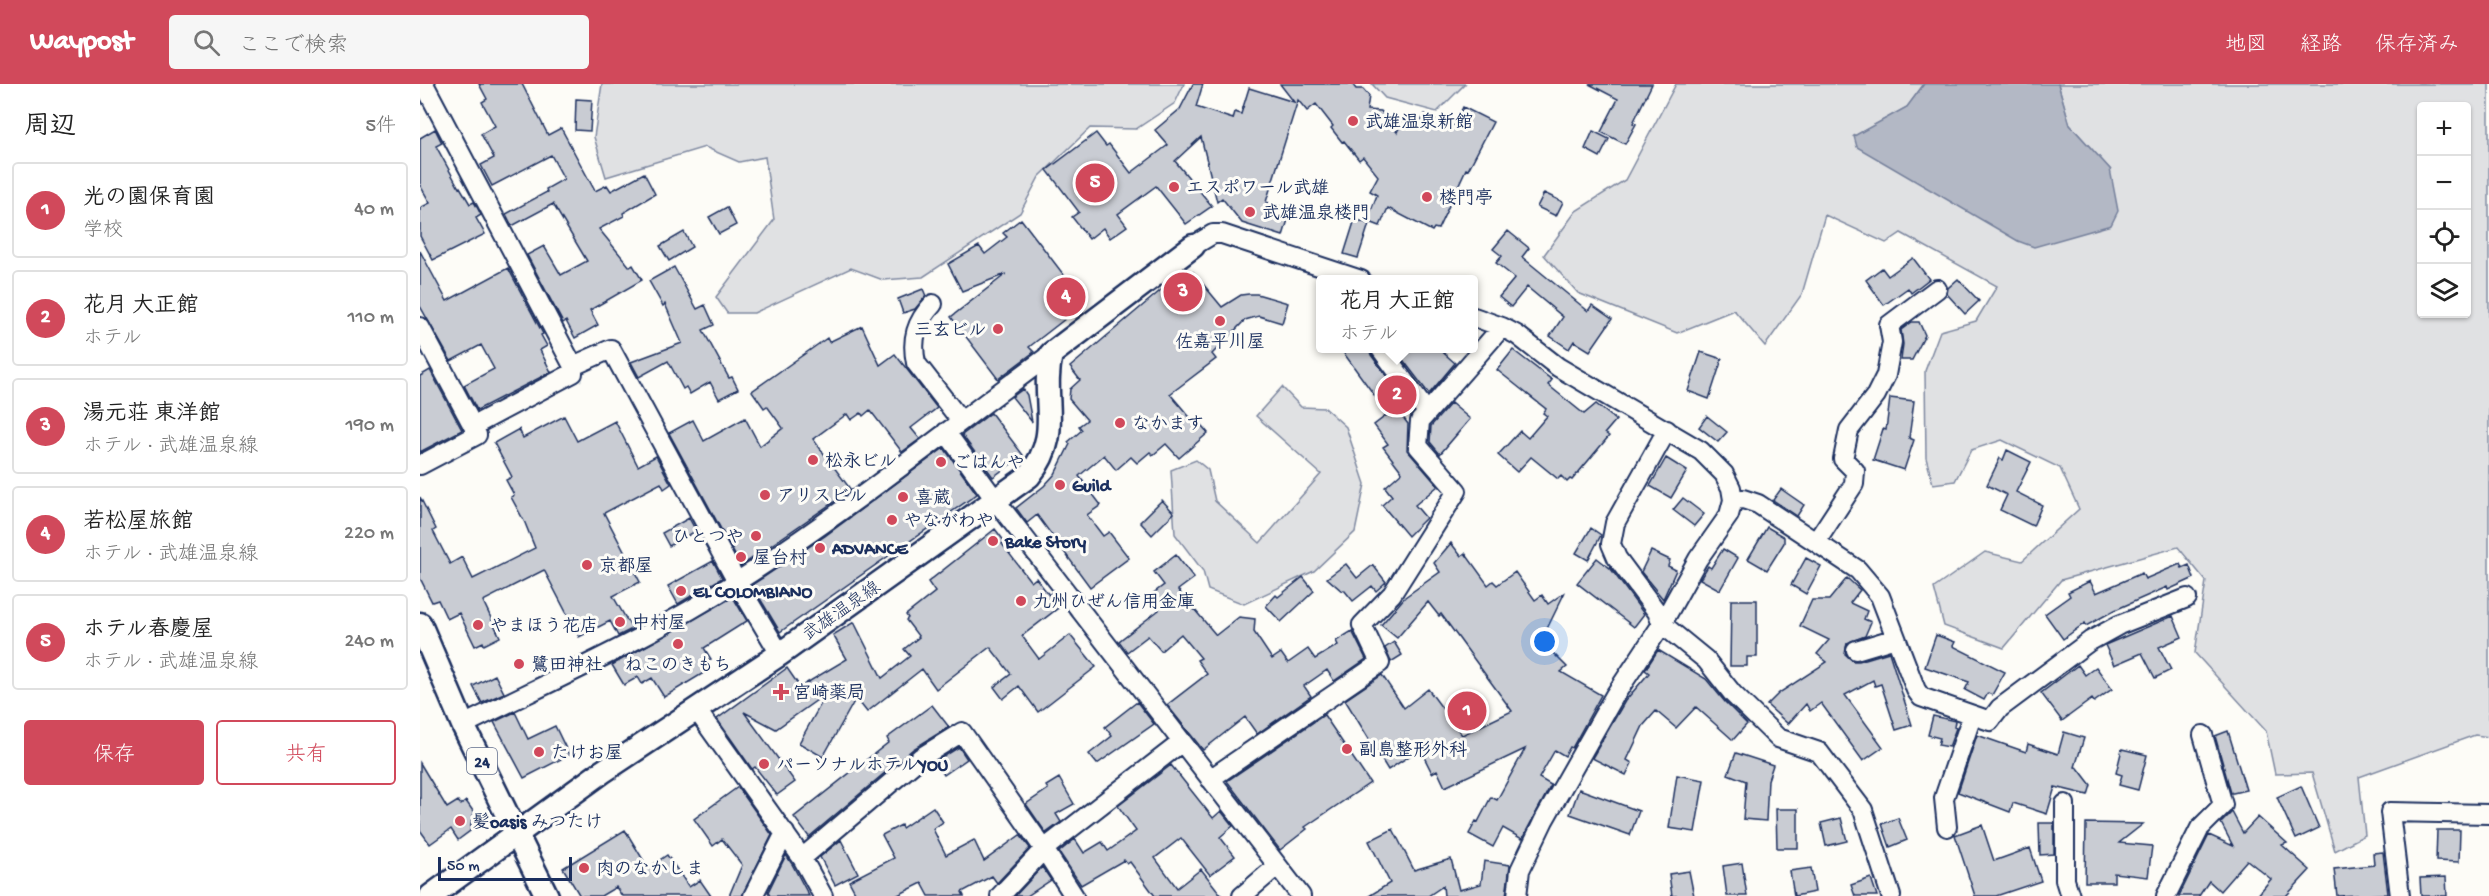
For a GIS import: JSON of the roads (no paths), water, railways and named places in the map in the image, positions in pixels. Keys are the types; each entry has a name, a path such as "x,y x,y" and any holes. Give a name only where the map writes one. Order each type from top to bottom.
{"main road":[{"path":"1051,354 1193,246"},
{"name":"武雄温泉線","path":"431,896 517,833 780,654 1029,476 1046,449 1050,432 1047,369 1051,354"},
{"name":"24","path":"420,624 463,725 547,896"}],"street":[{"path":"423,84 573,366 573,373 473,426"},
{"path":"1193,246 1213,234 1222,234 1349,275"},
{"path":"1816,542 1854,484 1855,471 1844,459 1850,430 1876,395 1886,375 1892,342 1889,325 1936,289"},
{"path":"933,304 917,326 914,351 916,363 961,421"},
{"path":"1478,319 1502,327 1558,367 1701,451 1724,474 1731,488 1733,500 1730,515 1698,559 1662,624 1615,695 1544,820 1520,870 1517,896"},
{"path":"420,327 477,435 420,465"},
{"path":"1210,779 1380,663 1362,625 1392,594 1457,491 1418,446 1419,421 1502,327"},
{"path":"573,366 611,349 736,582 780,654"},
{"path":"1384,353 1427,412"},
{"path":"463,725 667,623 736,582 795,544 1051,354"},
{"path":"1667,430 1615,523 1611,544 1617,558 1657,612 1662,624 1706,660 1733,694 1778,738 1819,752 1863,810 1891,896"},
{"path":"946,432 996,501 1301,896"},
{"path":"1733,500 1743,499 1758,504 1858,570 1880,596 1916,690 1921,697 1990,721 2000,708 2090,641 2119,626 2187,598"},
{"path":"1856,650 1896,638"},
{"path":"696,709 802,858 823,896"},
{"path":"1947,827 1944,798 1972,716"},
{"path":"802,858 920,758 962,732 1074,896"},
{"path":"2166,896 2200,828 2223,805 2203,735"},
{"path":"1000,896 1044,849 1182,742"},
{"path":"2065,804 2065,880 2070,896"},
{"path":"2400,896 2390,812 2489,814"},
{"path":"753,896 785,834"},
{"path":"1242,896 1277,866"}],"place":[{"name":"武雄温泉新館","path":"1353,121"},
{"name":"ホテル春慶屋","path":"1095,183"},
{"name":"エスポワール武雄","path":"1174,187"},
{"name":"楼門亭","path":"1427,197"},
{"name":"武雄温泉楼門","path":"1250,212"},
{"name":"湯元荘 東洋館","path":"1183,292"},
{"name":"若松屋旅館","path":"1066,297"},
{"name":"佐嘉平川屋","path":"1220,321"},
{"name":"三玄ビル","path":"998,329"},
{"name":"花月 大正館","path":"1397,395"},
{"name":"なかます","path":"1120,423"},
{"name":"松永ビル","path":"813,460"},
{"name":"ごはんや","path":"941,462"},
{"name":"Guild","path":"1060,485"},
{"name":"アリスビル","path":"765,495"},
{"name":"喜蔵","path":"903,497"},
{"name":"やながわや","path":"892,520"},
{"name":"ひとつや","path":"756,536"},
{"name":"Bake Story","path":"993,541"},
{"name":"ADVANCE","path":"820,548"},
{"name":"屋台村","path":"741,557"},
{"name":"京都屋","path":"587,565"},
{"name":"EL COLOMBIANO","path":"681,591"},
{"name":"九州ひぜん信用金庫","path":"1021,601"},
{"name":"中村屋","path":"620,622"},
{"name":"やまほう花店","path":"478,625"},
{"name":"ねこのきもち","path":"678,644"},
{"name":"鷺田神社","path":"519,664"},
{"name":"宮崎薬局","path":"781,692"},
{"name":"光の園保育園","path":"1467,711"},
{"name":"副島整形外科","path":"1347,749"},
{"name":"たけお屋","path":"539,752"},
{"name":"パーソナルホテルYOU","path":"764,764"},
{"name":"髪oasis みつたけ","path":"460,821"},
{"name":"肉のなかしま","path":"584,868"}]}
